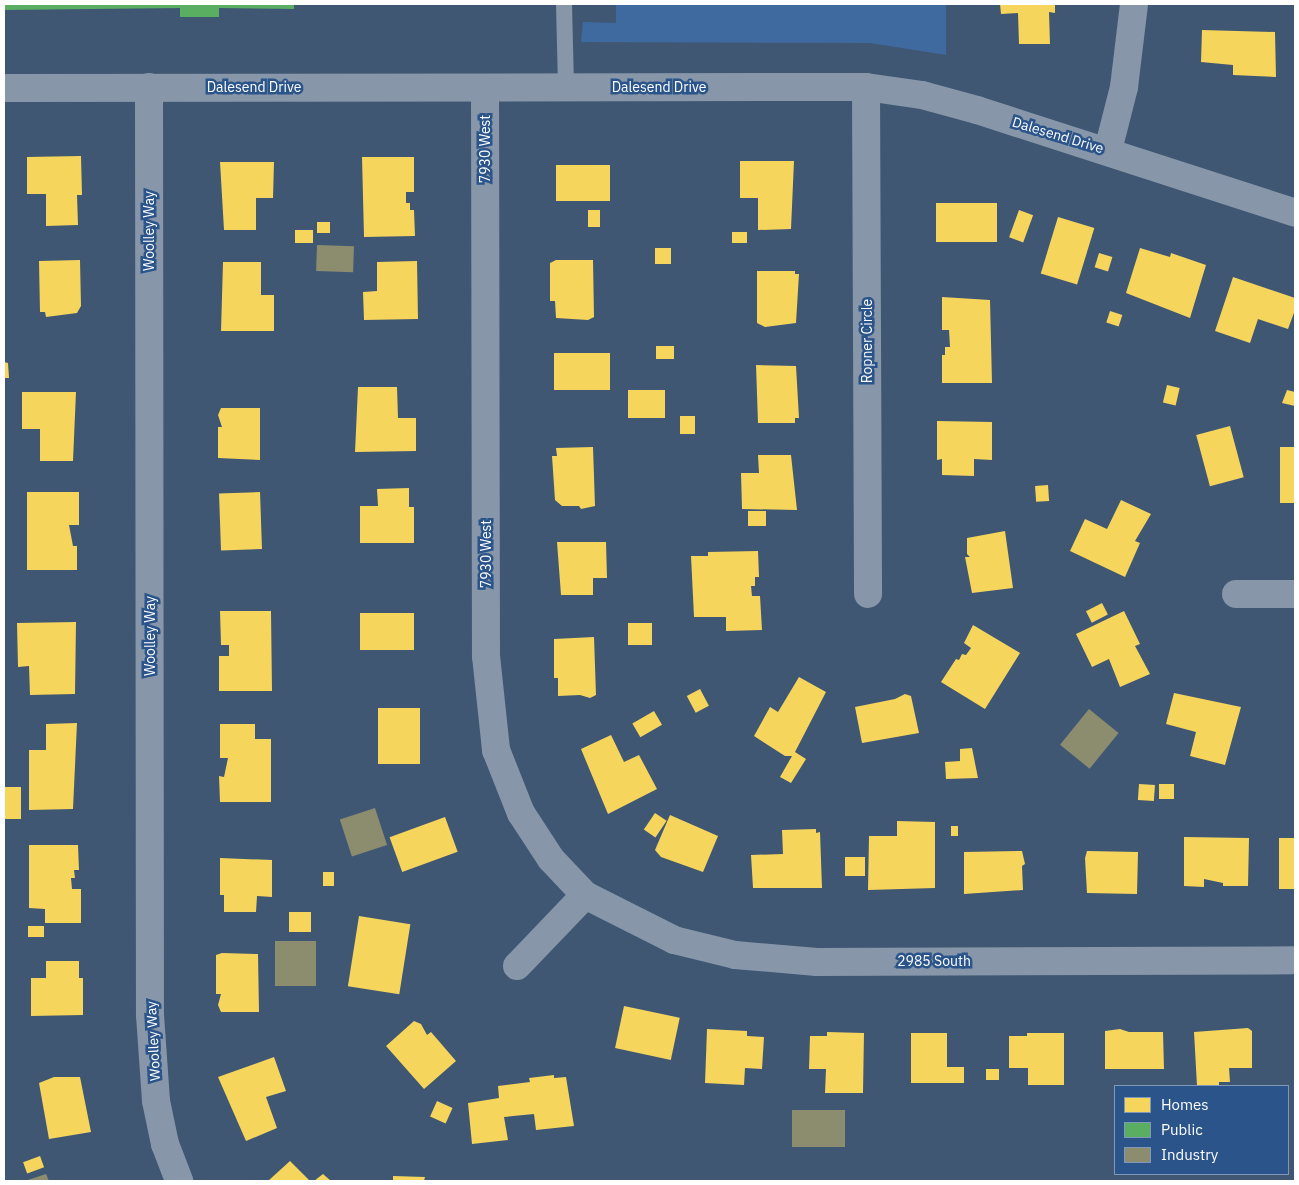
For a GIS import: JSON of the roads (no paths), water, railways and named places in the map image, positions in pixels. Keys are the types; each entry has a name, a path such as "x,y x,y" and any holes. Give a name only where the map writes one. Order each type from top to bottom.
{"street":[{"path":"1108,150 1124,87 1134,4"},
{"name":"Woolley Way","path":"149,87 150,1016 156,1100 165,1144 179,1181"},
{"name":"Dalesend Drive","path":"4,88 866,87 922,95 1108,150 1295,213"},
{"name":"Ropner Circle","path":"866,87 868,594"},
{"name":"7930 West","path":"485,88 486,656 496,750 521,813 551,859 585,896"},
{"path":"1236,594 1295,594"},
{"path":"517,966 585,896"},
{"name":"2985 South","path":"585,896 674,940 735,955 817,962 1295,960"}],"lane":[{"path":"564,4 566,87"}]}
